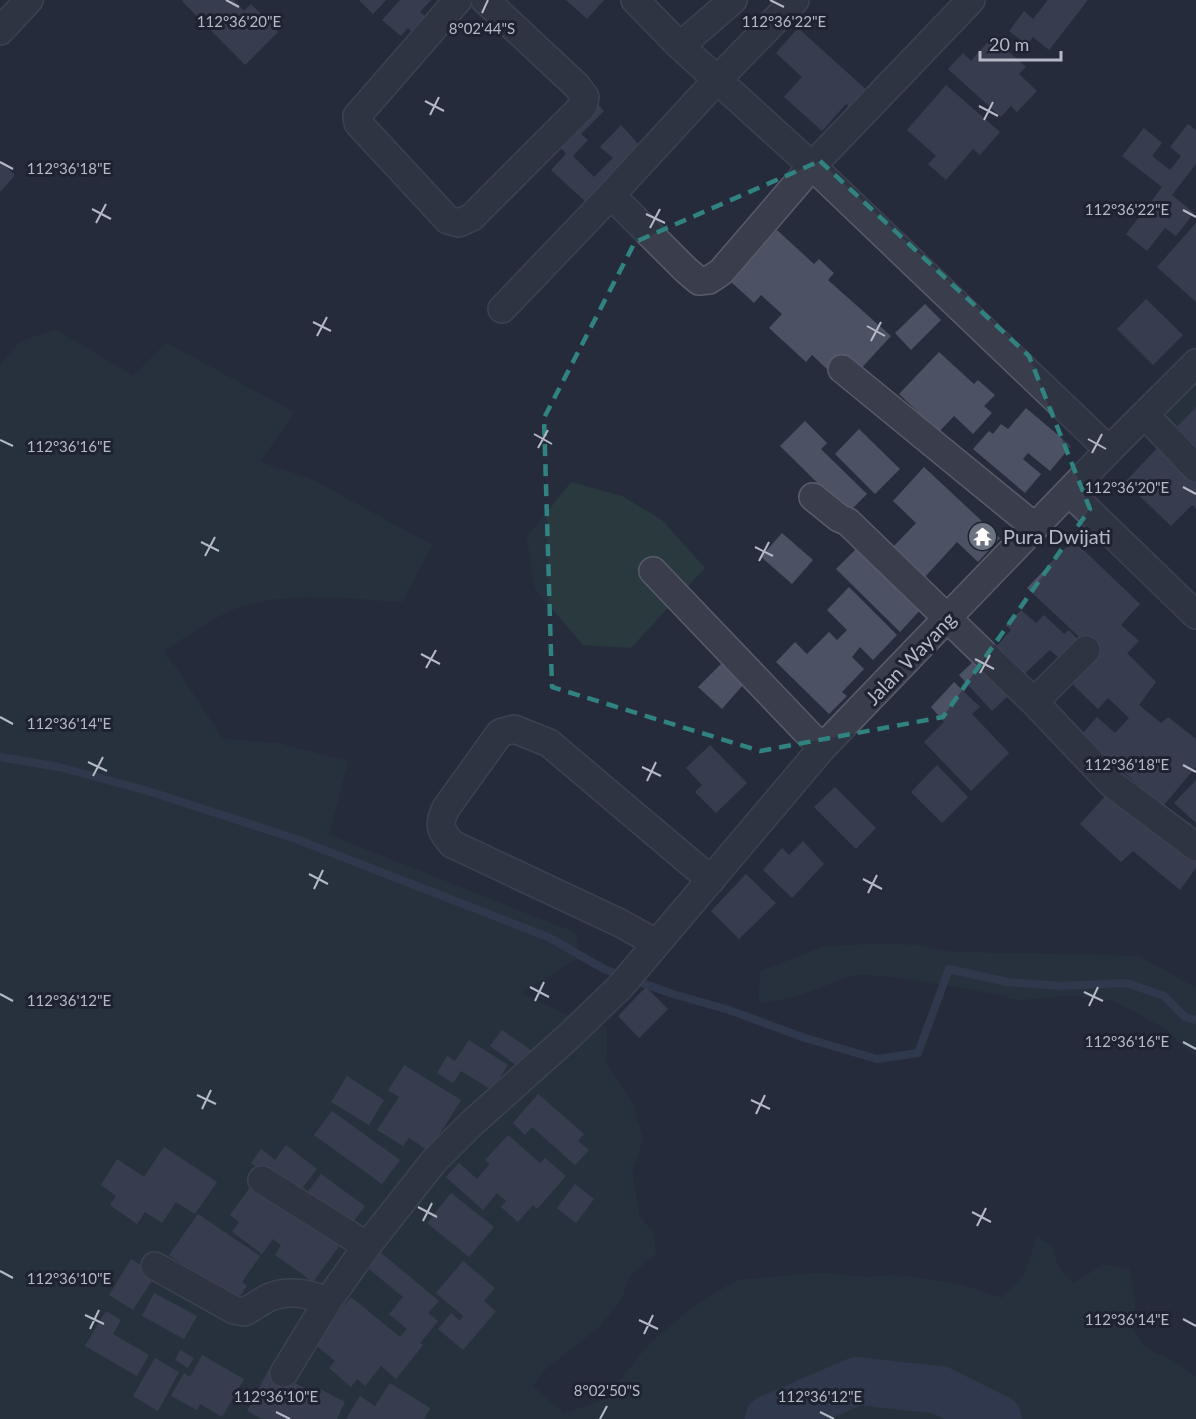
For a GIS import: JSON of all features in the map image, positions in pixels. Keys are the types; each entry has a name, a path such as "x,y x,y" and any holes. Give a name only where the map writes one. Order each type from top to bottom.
{"street":[{"path":"0,31 29,0"},
{"path":"458,0 357,116 358,123 448,220 459,223 472,217 583,106 585,97 577,86 485,0"},
{"path":"635,0 680,46 812,166 1109,450"},
{"path":"680,46 733,0"},
{"path":"502,309 795,0"},
{"path":"611,195 686,270 699,281 709,280 721,272 812,166 971,0"},
{"name":"Jalan Wayang","path":"284,1373 328,1301 367,1246 434,1161 488,1108 620,987 822,748 1196,363"},
{"path":"842,369 1035,527"},
{"path":"1145,415 1196,468"},
{"path":"1069,492 1196,615"},
{"path":"813,497 839,518 848,522 949,618 1112,784 1196,847"},
{"path":"653,571 822,748"},
{"path":"1034,702 1086,650"},
{"path":"656,943 620,923 452,844 444,834 440,822 446,808 500,733 514,729 549,743 711,880"},
{"path":"262,1180 367,1246"},
{"path":"155,1266 234,1310 244,1312 281,1293 304,1293 328,1301"}],"highlighted area":[{"path":"820,161 1029,356 1090,509 943,717 760,751 552,687 544,418 635,242"}],"shaded area":[{"path":"55,329 133,376 166,343 294,412 260,462 311,479 432,545 402,602 309,597 254,603 218,617 164,650 223,739 277,743 348,761 329,835 576,933 578,958 521,993 563,1013 607,1026 606,1063 632,1102 643,1139 632,1172 639,1216 653,1231 656,1253 630,1276 621,1300 600,1326 542,1372 533,1386 564,1414 605,1399 650,1343 696,1305 737,1280 819,1273 865,1277 897,1275 960,1284 1002,1298 1025,1274 1037,1237 1052,1246 1058,1267 1074,1283 1103,1265 1129,1268 1135,1305 1132,1329 1147,1349 1177,1363 1196,1377 1196,1419 0,1419 0,366 18,343"},
{"path":"1196,364 1196,465 1145,415"},
{"path":"571,482 622,496 662,520 705,568 631,648 583,645 535,589 527,537"},
{"path":"871,944 919,945 952,952 1139,956 1196,988 1196,1056 1161,1026 1114,1001 1073,995 1020,1000 894,977 857,974 794,997 759,1003 760,971 823,947"}],"building":[{"path":"183,0 234,0 244,11 251,4 278,32 245,65"},
{"path":"359,0 386,0 373,14"},
{"path":"400,0 431,0 420,12 431,21 417,36 408,28 401,36 382,20"},
{"path":"566,0 604,0 587,19"},
{"path":"1048,0 1088,0 1049,50 1033,37 1027,45 1009,31 1024,11 1033,19"},
{"path":"798,28 871,94 854,112 846,104 822,131 784,97 802,77 776,53"},
{"path":"992,37 1026,67 1019,74 1037,91 1017,112 1011,106 1001,117 948,69 963,53 971,61"},
{"path":"946,85 1000,132 980,155 973,149 946,180 928,164 936,156 907,130"},
{"path":"596,102 604,111 581,134 588,140 573,156 594,177 613,158 600,147 621,125 641,147 587,203 551,170 566,154 557,143"},
{"path":"1188,124 1196,130 1196,164 1172,195 1194,213 1176,236 1165,228 1147,251 1126,234 1162,187 1122,156 1144,128 1162,143 1152,156 1170,170 1181,156 1170,147"},
{"path":"0,161 15,175 0,192"},
{"path":"1196,223 1196,302 1157,267"},
{"path":"777,230 814,264 819,259 834,273 828,280 891,336 856,374 839,358 828,370 812,355 806,362 769,328 782,314 761,295 754,303 730,281"},
{"path":"1146,299 1183,335 1153,365 1117,329"},
{"path":"925,304 941,320 911,350 895,333"},
{"path":"939,352 974,384 978,380 995,395 984,406 992,413 973,434 954,416 939,432 899,394"},
{"path":"1196,407 1196,446 1177,427"},
{"path":"1026,408 1071,446 1050,471 1028,453 1023,459 1041,474 1025,493 973,449 989,431 993,434 1001,424 1008,429"},
{"path":"805,421 827,443 821,449 867,494 848,513 780,446"},
{"path":"859,429 900,469 875,494 835,454"},
{"path":"1161,444 1196,478 1196,509 1192,505 1171,526 1125,482"},
{"path":"924,467 1000,538 978,562 957,542 924,578 892,548 916,523 893,501"},
{"path":"782,533 813,560 792,584 761,557"},
{"path":"1073,540 1140,604 1121,625 1139,641 1127,653 1156,682 1139,705 1161,723 1168,717 1196,739 1196,767 1163,806 1115,765 1109,770 1077,740 1097,717 1115,733 1129,718 1108,698 1098,709 1067,679 1093,650 1027,588"},
{"path":"860,545 923,607 900,632 836,569"},
{"path":"849,587 897,635 873,660 860,647 852,657 864,669 842,692 847,696 829,714 776,662 795,642 807,654 829,632 837,640 847,630 827,610"},
{"path":"1021,610 1036,623 1044,615 1064,634 1069,630 1079,641 1060,659 1050,650 1022,676 994,649 1011,630 1006,625"},
{"path":"730,655 750,677 722,709 698,687"},
{"path":"976,659 1010,694 992,711 959,675"},
{"path":"954,682 980,707 972,714 1009,753 971,791 924,742 944,722 931,707"},
{"path":"710,745 747,783 716,813 695,792 702,785 686,768"},
{"path":"937,765 968,797 942,823 911,792"},
{"path":"1196,780 1196,823 1174,803"},
{"path":"835,787 876,828 856,849 814,807"},
{"path":"1109,792 1152,832 1158,826 1196,858 1196,868 1180,890 1133,851 1121,862 1080,824"},
{"path":"803,841 824,864 792,898 763,870 782,848 789,855"},
{"path":"746,874 776,903 739,939 711,911"},
{"path":"646,987 668,1009 639,1038 618,1016"},
{"path":"502,1030 531,1050 519,1067 490,1046"},
{"path":"469,1040 508,1065 492,1090 461,1071 453,1083 437,1073 447,1056 455,1061"},
{"path":"404,1065 461,1100 429,1151 409,1138 403,1146 377,1130 399,1097 388,1090"},
{"path":"347,1076 384,1100 369,1125 331,1102"},
{"path":"538,1094 584,1134 578,1141 589,1150 575,1165 532,1127 525,1135 513,1123"},
{"path":"332,1111 400,1160 382,1184 314,1135"},
{"path":"508,1135 540,1163 545,1158 566,1176 537,1209 533,1205 518,1222 501,1207 506,1201 497,1193 483,1210 446,1177 459,1163 477,1179 490,1164 485,1160"},
{"path":"286,1145 317,1169 296,1196 251,1163 261,1149 275,1160"},
{"path":"164,1147 217,1182 195,1214 176,1202 162,1223 145,1212 137,1224 110,1205 116,1196 101,1185 117,1159 144,1177"},
{"path":"321,1174 365,1206 348,1229 304,1197"},
{"path":"256,1179 345,1238 313,1282 275,1255 281,1245 273,1239 262,1254 232,1232 239,1222 230,1215"},
{"path":"575,1184 594,1199 576,1223 557,1208"},
{"path":"451,1193 494,1227 469,1257 427,1223"},
{"path":"198,1214 260,1256 242,1282 247,1286 232,1308 186,1276 191,1270 169,1255"},
{"path":"366,1251 375,1258 380,1252 439,1301 428,1313 438,1321 420,1343 423,1345 396,1379 381,1366 365,1386 357,1379 351,1387 329,1368 335,1361 313,1343 351,1297 400,1337 407,1329 389,1314 403,1297 358,1260"},
{"path":"131,1259 156,1274 133,1310 109,1295"},
{"path":"463,1261 495,1288 484,1301 496,1311 463,1350 438,1329 451,1313 460,1321 463,1316 436,1293"},
{"path":"154,1293 197,1316 184,1339 142,1316"},
{"path":"106,1311 121,1320 113,1334 149,1355 137,1376 85,1346"},
{"path":"180,1350 194,1358 188,1368 175,1360"},
{"path":"202,1355 244,1379 222,1417 200,1404 197,1410 171,1396 184,1373 190,1377"},
{"path":"155,1358 179,1372 158,1411 133,1396"},
{"path":"269,1369 315,1394 318,1388 345,1402 337,1419 262,1419 247,1411"},
{"path":"390,1383 430,1408 424,1419 346,1419 360,1396 375,1406"}],"waterway":[{"path":"0,757 59,767 148,791 296,839 548,937 604,969 673,994 729,1010 805,1038 877,1059 918,1053 949,969 1007,982 1060,986 1127,983 1164,996 1185,1017 1196,1020"},
{"path":"769,1419 857,1381 940,1390 998,1419"}],"place":[{"name":"Pura Dwijati","path":"982,536"}]}
